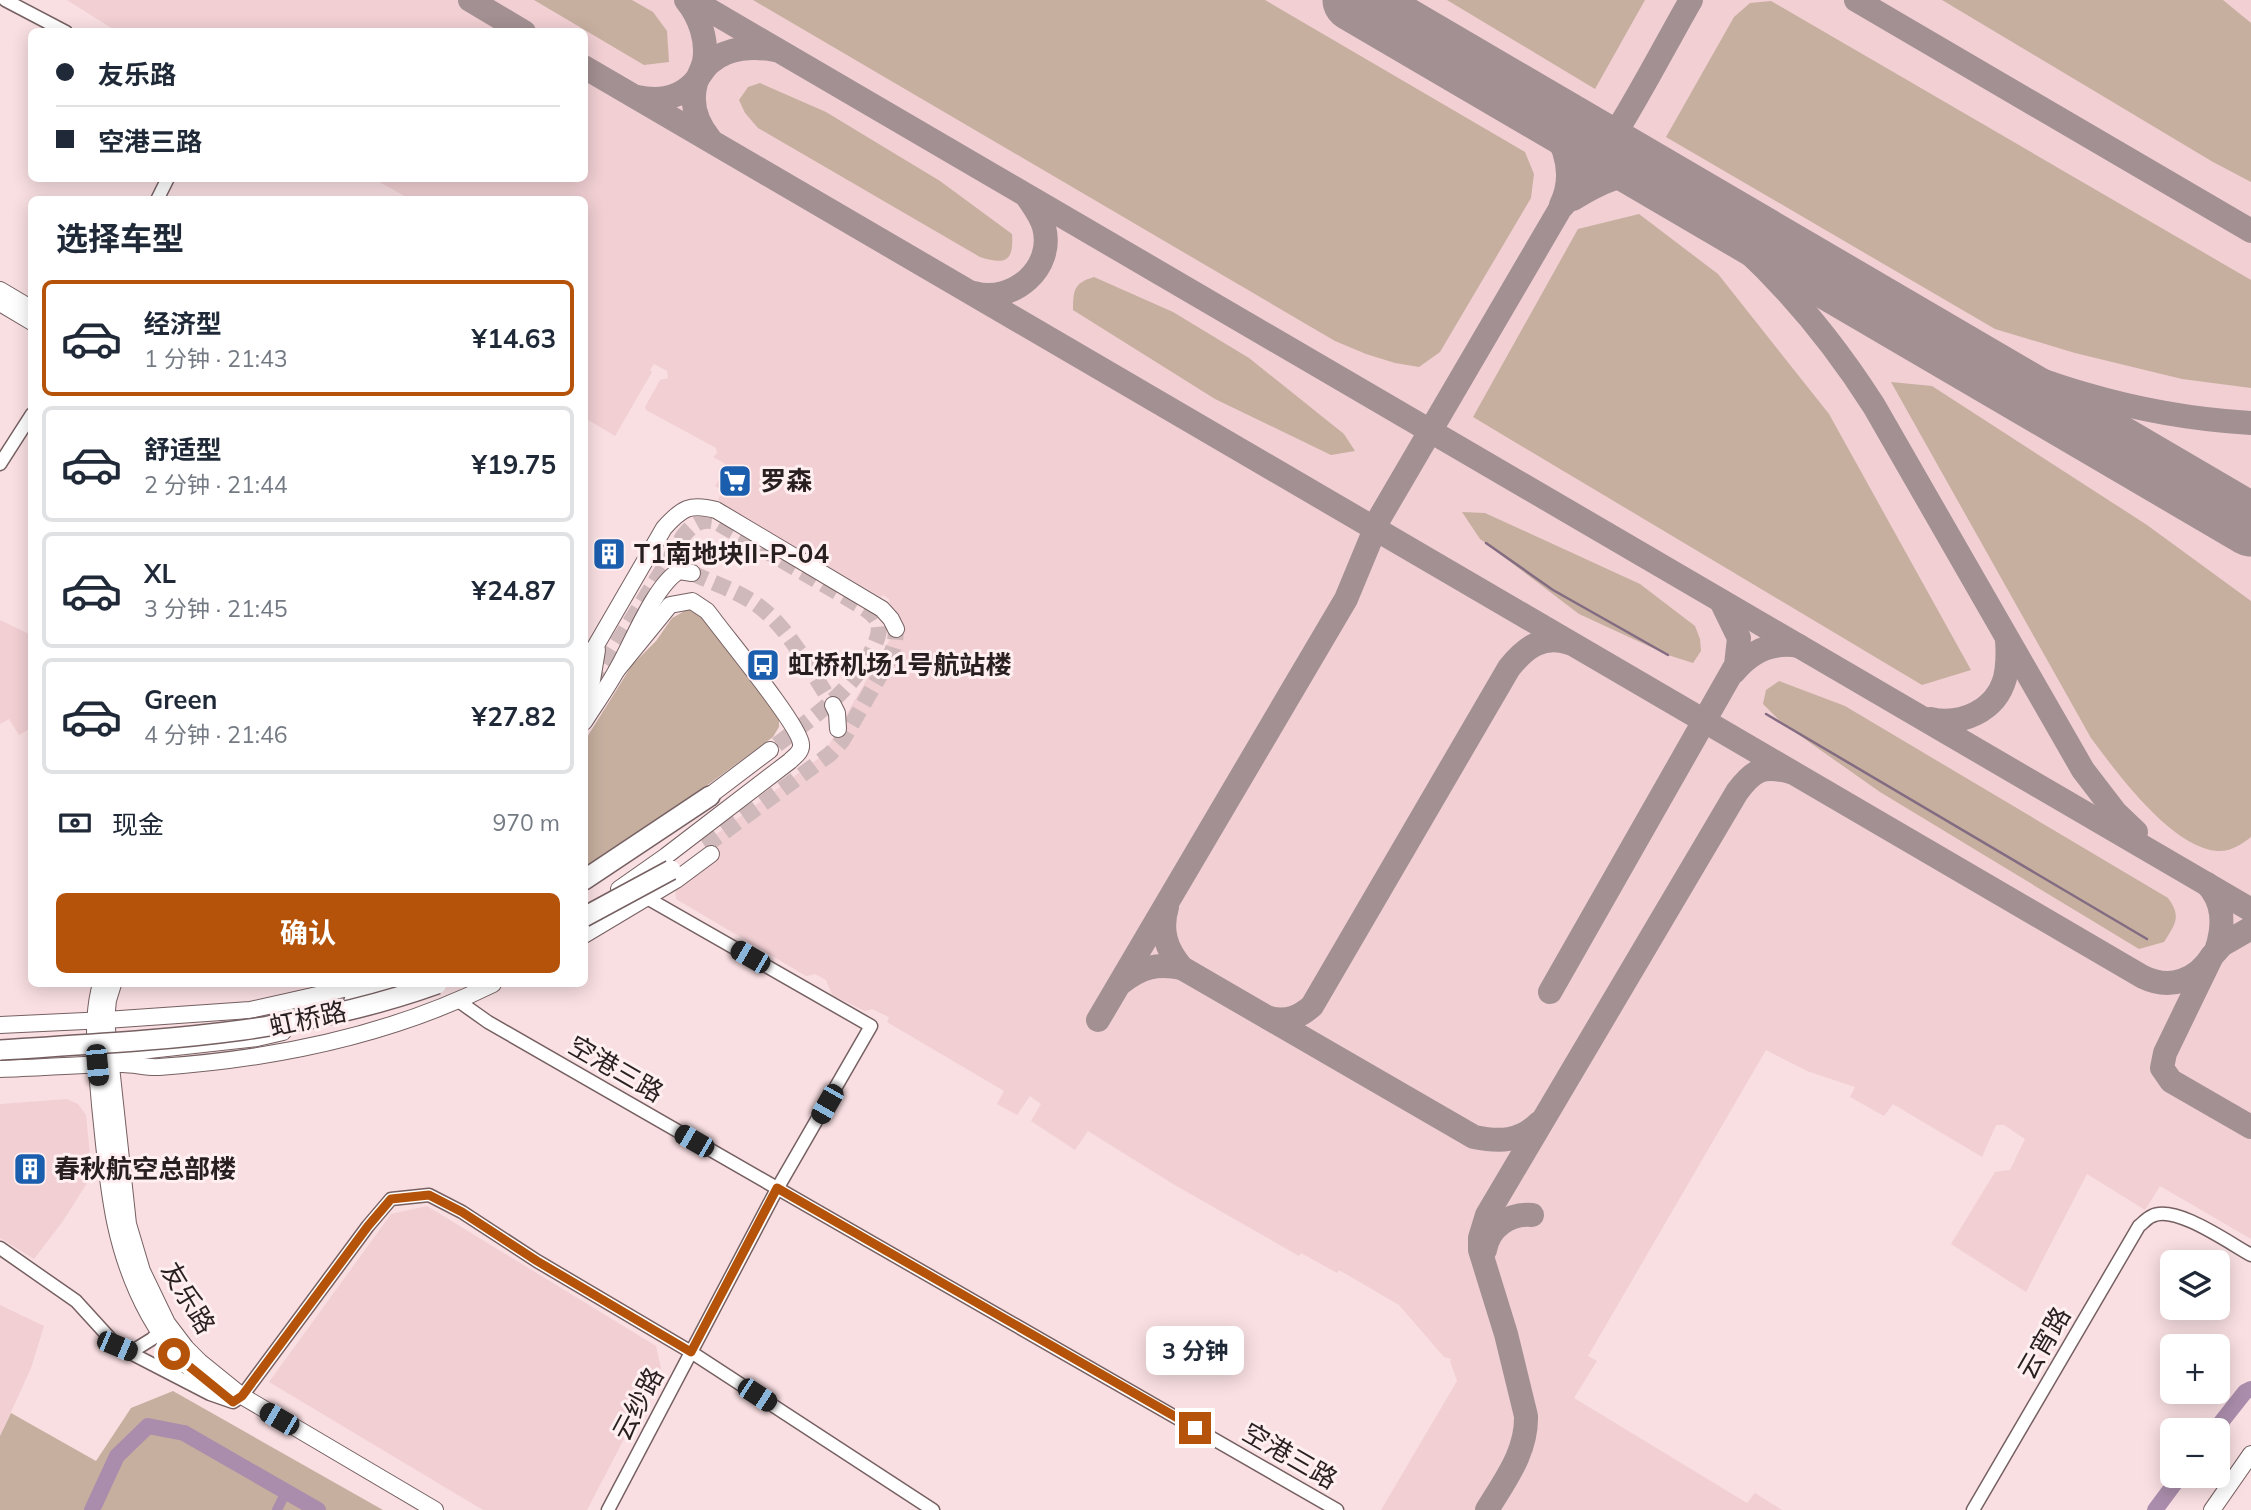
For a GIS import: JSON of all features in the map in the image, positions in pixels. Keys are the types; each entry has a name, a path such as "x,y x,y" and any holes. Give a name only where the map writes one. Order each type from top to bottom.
{"highway":[{"path":"589,876 710,796"},
{"path":"588,915 671,870"},
{"path":"338,1004 375,987"},
{"path":"0,1038 200,1027 254,1021 338,1004 392,987"},
{"path":"376,1003 415,987"},
{"path":"0,1050 188,1038 246,1031 301,1022 427,987"}],"main road":[{"path":"0,290 28,307"},
{"path":"0,303 28,320"},
{"path":"588,659 664,528 683,509 694,506 716,510 882,609 896,629"},
{"path":"588,716 617,670 660,589 670,576 679,571 692,573"},
{"path":"588,906 633,881 797,755 801,743 798,734 714,620 707,611 692,601 670,605 617,670"},
{"path":"588,704 599,641"},
{"path":"833,705 837,713 838,729"},
{"path":"588,889 770,750"},
{"path":"647,898 678,855 711,821"},
{"path":"588,933 647,898 708,850 671,870"},
{"path":"100,987 97,998 101,1021"},
{"path":"101,1021 112,987"},
{"name":"虹桥路","path":"0,1025 250,1010 352,987"},
{"path":"113,1062 317,1026 440,987"},
{"name":"虹桥路","path":"0,1069 113,1062 267,1045 356,1024 468,987"},
{"name":"虹桥路","path":"113,1062 155,1068 240,1059 360,1034 486,987"},
{"name":"友乐路","path":"101,1021 113,1062 128,1224 163,1328 237,1399 416,1510"},
{"name":"友乐路","path":"237,1399 435,1510"},
{"path":"2212,1510 2251,1454"},
{"path":"2223,1510 2251,1470"}],"street":[{"path":"5,0 58,28"},
{"path":"0,464 28,420"},
{"name":"云纱路","path":"608,1510 777,1188 872,1026 647,898"},
{"name":"空港三路","path":"457,1000 488,1023 1337,1510"},
{"path":"0,1248 76,1301 111,1341 209,1394 237,1399 391,1199 429,1195 462,1212 537,1261 691,1352 933,1510"},
{"name":"云宵路","path":"1973,1510 2139,1226 2151,1216 2166,1213 2181,1216 2251,1255"},
{"path":"131,1352 140,1348 163,1328"}],"shaded area":[{"path":"67,0 2251,0 2251,1239 2160,1186 2145,1210 2087,1174 2026,1292 1951,1244 1995,1172 2010,1170 2025,1139 2004,1125 1996,1125 1982,1157 1893,1104 1884,1116 1850,1097 1855,1087 1807,1071 1766,1050 1588,1356 1597,1361 1574,1398 1747,1503 1755,1493 1782,1510 1381,1510 1457,1381 1451,1359 1444,1357 1399,1305 1339,1270 1337,1273 1301,1253 1299,1256 1173,1184 1088,1131 1075,1150 1031,1121 1041,1104 1030,1096 1017,1115 997,1104 1004,1091 887,1022 889,1017 872,1009 865,1011 832,995 826,980 815,974 806,976 676,899 675,889 712,856 703,844 823,755 896,629 889,599 883,595 881,597 719,503 718,499 723,491 715,486 726,467 713,457 717,453 716,448 646,410 645,407 660,380 668,378 667,371 654,364 615,436 588,420 588,196 405,196 379,182 588,182 588,28 111,28"},
{"path":"534,0 632,0 653,12 667,31 669,62 644,65 588,32 588,28 581,28"},
{"path":"753,0 1265,0 1525,152 1534,174 1531,198 1440,352 1419,367 1395,363 1335,341"},
{"path":"1447,0 1645,0 1595,89"},
{"path":"1942,0 2223,0 2251,23 2251,182 2213,162"},
{"path":"1771,1 2251,280 2251,388 2182,379 2075,353 1995,329 1666,137 1734,17 1750,3"},
{"path":"760,83 826,112 940,181 1012,234 1009,256 1002,261 980,257 758,128 745,113 739,100 748,87"},
{"path":"1639,214 1718,274 1829,414 1971,670 1922,685 1473,417 1578,229"},
{"path":"1094,277 1173,312 1249,358 1344,434 1355,451 1331,455 1215,399 1073,310 1076,288"},
{"path":"1891,382 1932,386 2147,525 2251,601 2251,837 2226,850 2217,851 2199,846 2164,823 2115,770 2091,738"},
{"path":"1462,512 1485,513 1640,584 1695,626 1701,651 1693,663 1668,655 1579,614 1480,539"},
{"path":"688,609 707,617 779,717 779,727 773,737 588,873 588,736 632,665 656,641 672,618"},
{"path":"0,620 28,634 28,730 19,735 9,719 0,724"},
{"path":"1779,681 1845,706 2168,898 2176,916 2164,942 2139,949 1880,792 1782,723 1763,704 1766,690"},
{"path":"67,1099 78,1104 86,1115 92,1175 63,1221 34,1259 0,1238 0,1104"},
{"path":"427,1206 656,1346 661,1368 587,1510 483,1510 269,1382 391,1214"},
{"path":"0,1305 44,1326 31,1368 0,1436"},
{"path":"173,1391 383,1510 0,1510 0,1436 11,1413 96,1461 131,1408"}],"waterway":[{"path":"1486,543 1553,590 1668,655"},
{"path":"1766,714 2147,939"},
{"path":"2224,1418 2245,1392 2251,1389"},
{"path":"92,1510 117,1456 148,1426 184,1433 318,1510"},
{"path":"2155,1510 2171,1488"},
{"path":"277,1510 286,1492"}],"taxiway":[{"path":"470,0 517,28"},
{"path":"686,0 699,22 704,38 704,62 694,91 694,106 698,120 710,139"},
{"path":"692,0 2251,910"},
{"path":"1098,1020 1346,599 1380,517 1560,209 1614,135 1691,0"},
{"path":"1856,0 2251,231"},
{"path":"637,97 662,99 685,91 709,64 725,53 750,48 775,50"},
{"path":"588,69 2143,977 2163,983 2182,981 2198,972 2212,956"},
{"path":"1534,105 1552,127 1564,151 1568,178 1561,205"},
{"path":"1573,199 1621,177 1642,175 1659,179 1744,248 1792,297 1835,350 1874,406 2083,770 2116,813 2136,832"},
{"path":"974,293 1003,293 1028,280 1037,269 1046,242 1044,227 1028,198"},
{"path":"1922,332 2003,366 2082,393 2163,413 2251,423"},
{"path":"2166,475 2251,536"},
{"path":"1550,992 1736,665 1739,638 1721,601"},
{"path":"1930,719 1942,721 1965,718 1976,714 1994,699 2005,678 2007,639"},
{"path":"1269,1018 1292,1018 1312,1006 1509,668 1521,654 1535,645 1551,640 1569,643"},
{"path":"1734,672 1748,658 1763,649 1780,645 1799,646"},
{"path":"1487,1510 1519,1454 1526,1416 1506,1334 1480,1250 1480,1238 1487,1215 1737,792 1749,778 1760,771 1773,769 1791,772"},
{"path":"2207,884 2220,907 2221,925 2216,951"},
{"path":"1167,907 1164,932 1172,954 1182,968 1474,1137 1509,1139 1524,1134 1539,1123"},
{"path":"2251,928 2222,945 2212,956 2165,1053 2162,1068 2171,1081 2251,1127"},
{"path":"1121,983 1135,973 1150,968 1182,968"},
{"path":"1485,1250 1491,1235 1502,1223 1516,1216 1532,1215"}],"runway":[{"path":"1354,0 2251,525"}],"tunnel":[{"path":"592,684 684,535 698,523 716,522 859,605 872,615 879,627 874,646 850,683 826,707 770,750"},
{"path":"692,573 741,595 768,613 799,651 833,705"},
{"path":"705,846 830,754 842,741 890,658 896,629"}],"place":[{"name":"罗森","path":"735,481"},
{"name":"T1南地块II-P-04","path":"609,554"},
{"name":"虹桥机场1号航站楼","path":"763,665"},
{"name":"春秋航空总部楼","path":"30,1169"}],"route":[{"path":"174,1354 233,1402 242,1396 391,1199 429,1195 462,1212 537,1261 691,1352 777,1188 1195,1428"}]}
